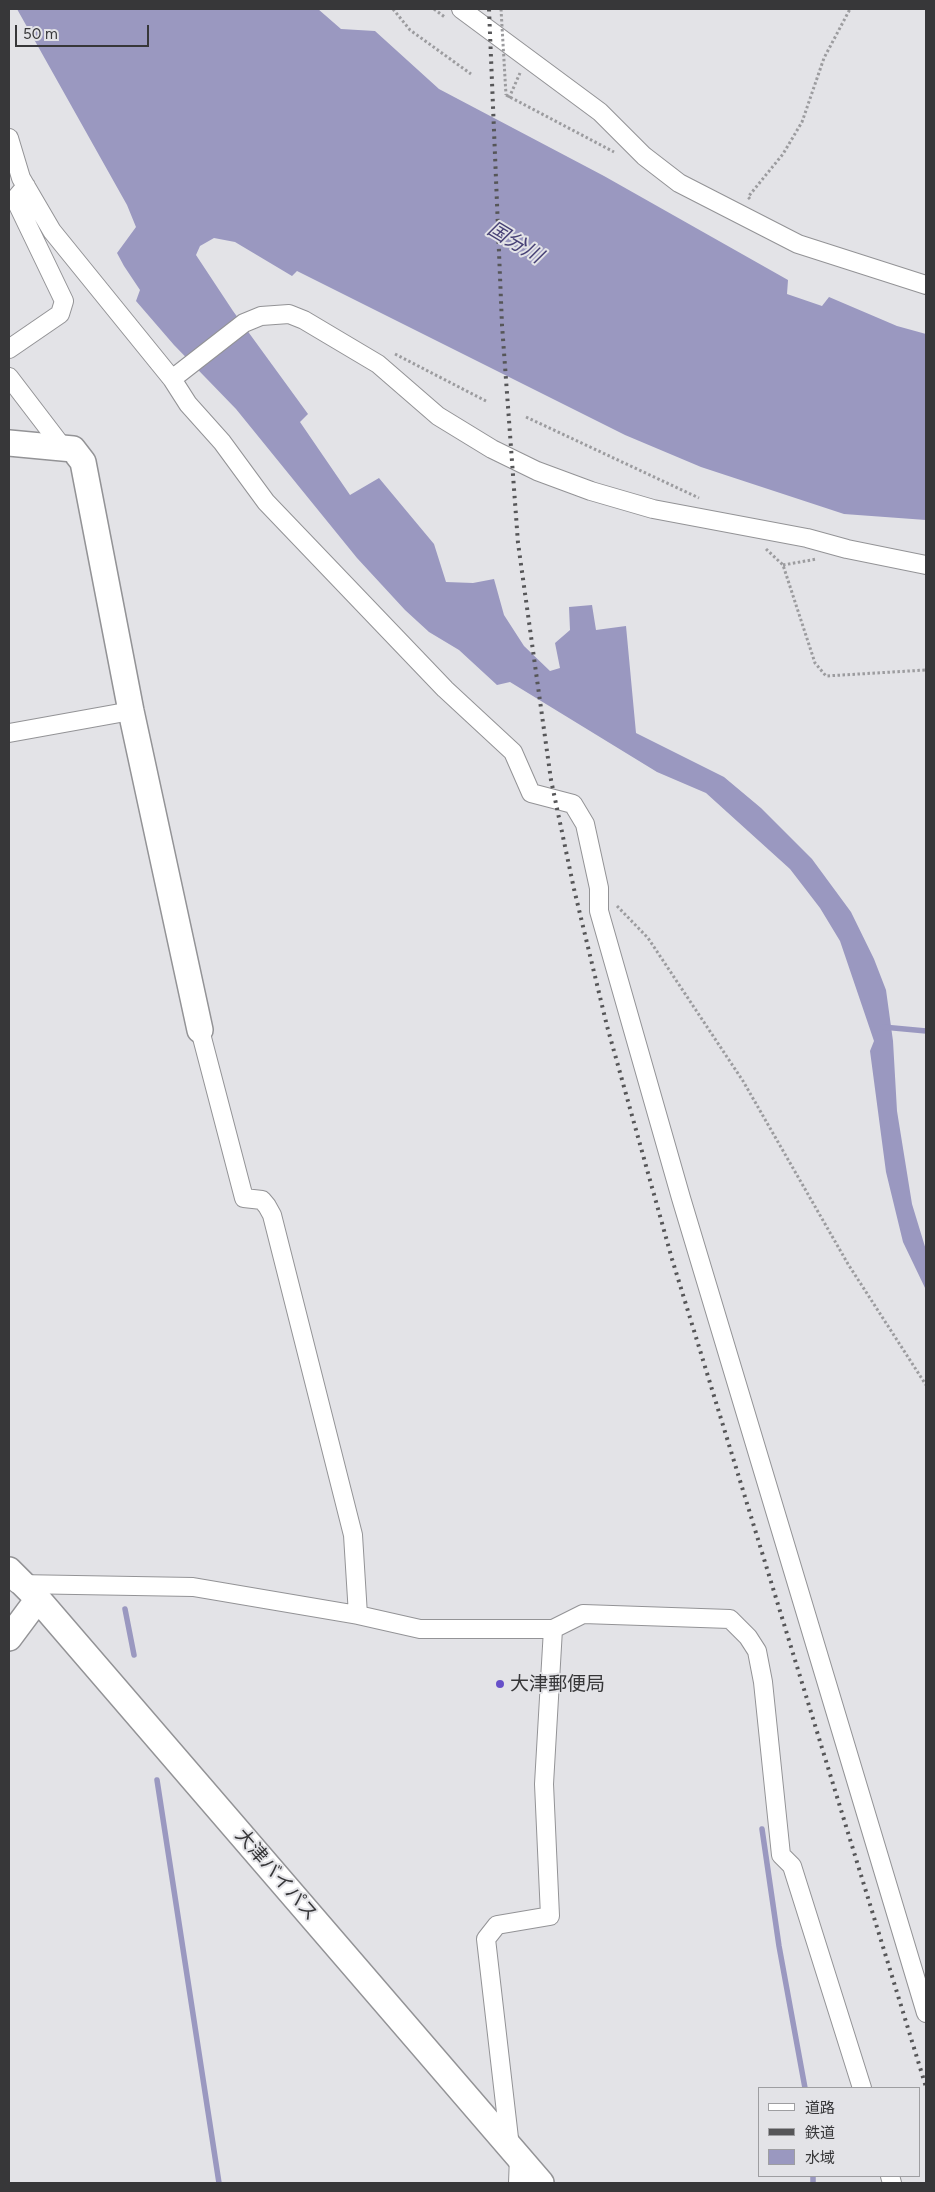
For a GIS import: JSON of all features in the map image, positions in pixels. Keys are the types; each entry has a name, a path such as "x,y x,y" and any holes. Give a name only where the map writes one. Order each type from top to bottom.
{"main road":[{"path":"9,443 73,450 83,462 131,710 200,1030"},
{"path":"9,1638 19,1585"},
{"name":"大津バイパス","path":"19,1585 541,2183"}],"street":[{"path":"462,9 537,67 600,112 644,156 679,183 798,244 926,285"},
{"path":"9,138 26,186 52,231 66,250 177,374 188,404 222,442 266,502 445,689 513,752 532,793 573,804 585,824 599,888 599,911 681,1198 926,2013"},
{"path":"9,349 60,314 64,301 15,199 26,186"},
{"path":"177,374 244,323 260,316 288,314 304,320 378,364 438,416 492,449 537,472 591,491 653,509 807,538 847,549 926,565"},
{"path":"9,377 64,449"},
{"path":"9,733 131,710"},
{"path":"200,1030 244,1198 262,1200 272,1215 353,1535 358,1615"},
{"path":"19,1585 193,1586 358,1615 420,1629 553,1629 583,1614 730,1619 748,1637 757,1651 763,1682 781,1855 792,1866 862,2087"},
{"path":"518,2183 486,1939 496,1925 550,1916 544,1784 553,1629"}],"path":[{"path":"393,9 410,30 471,74"},
{"path":"501,9 508,97"},
{"path":"754,202 748,197 783,154 802,122 824,58 850,9"},
{"path":"508,97 524,66"},
{"path":"508,97 618,154"},
{"path":"526,417 702,500"},
{"path":"742,527 783,565 815,663 826,676 926,670"},
{"path":"599,888 648,938 744,1080 848,1264 926,1385"}],"water":[{"name":"国分川","path":"17,9 318,9 341,29 375,31 439,89 604,176 788,280 787,294 822,306 829,297 897,326 926,334 926,520 844,514 701,467 625,435 297,271 292,276 235,242 214,238 200,246 196,255 233,311 308,414 300,422 350,495 379,478 434,544 446,582 473,583 494,579 504,615 524,646 550,671 560,668 555,643 570,630 569,607 592,605 596,630 626,626 636,733 724,777 761,808 812,859 851,912 874,959 886,990 893,1041 897,1111 912,1204 926,1250 926,1290 903,1242 886,1172 870,1051 874,1041 840,941 820,908 790,869 706,793 657,772 510,682 497,685 459,650 429,632 405,610 357,558 236,409 174,345 136,301 140,290 117,253 136,227 127,205"}],"waterway":[{"path":"883,1027 926,1031"},
{"path":"125,1609 134,1655"},
{"path":"157,1780 219,2183"},
{"path":"762,1829 779,1946 805,2087"},
{"path":"813,2177 813,2183"}],"railway":[{"path":"489,9 502,325 518,543 551,780 574,889 607,1026 672,1259 926,2087"}],"place":[{"name":"大津郵便局","path":"500,1684"}]}
